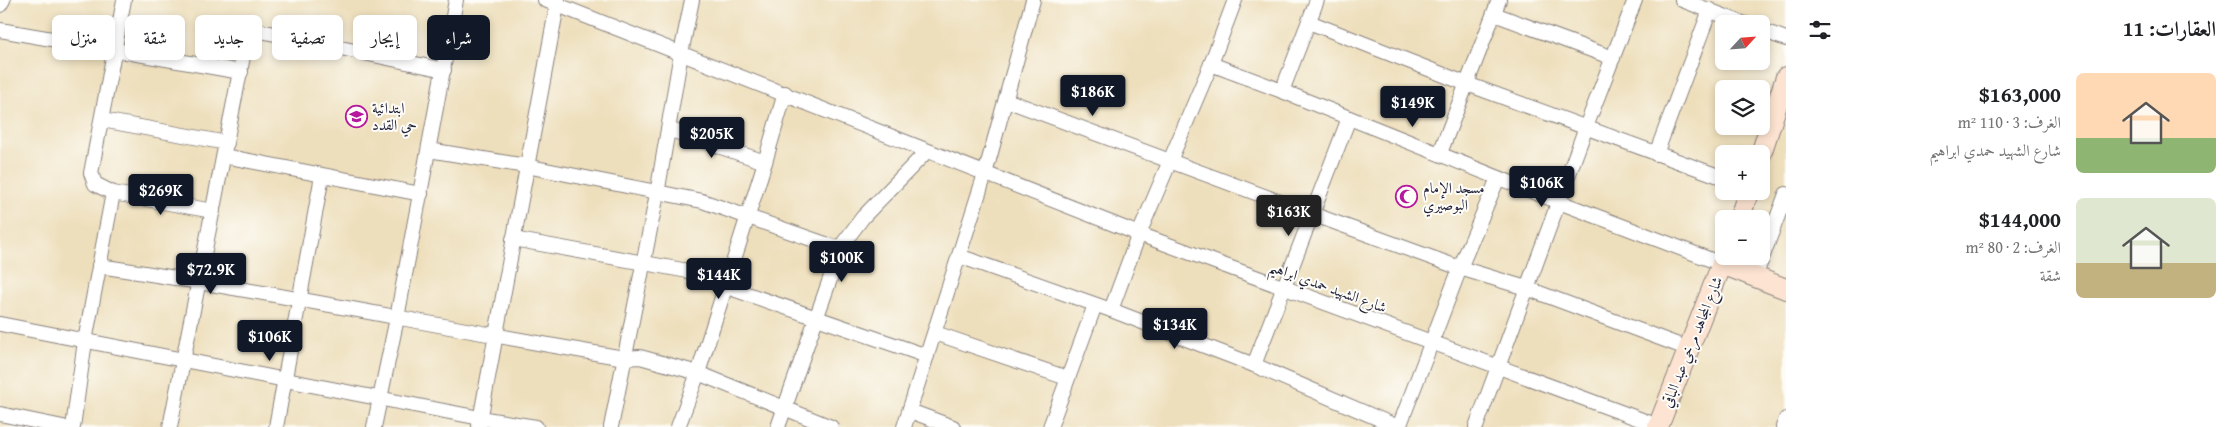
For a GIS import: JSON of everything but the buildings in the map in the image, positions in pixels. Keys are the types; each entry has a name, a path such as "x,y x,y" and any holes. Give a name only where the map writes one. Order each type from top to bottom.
{"street":[{"path":"0,5 3,0"},
{"path":"124,0 91,173 94,184 113,193 213,211"},
{"path":"374,427 397,318 456,0"},
{"path":"610,427 657,194 692,0"},
{"path":"904,427 985,174 1033,0"},
{"path":"1110,310 1139,234 1211,64 1235,0"},
{"path":"1282,91 1317,0"},
{"path":"1440,153 1499,0"},
{"path":"1476,427 1499,368 1526,288 1635,0"},
{"path":"1682,0 1722,15"},
{"path":"479,422 496,337 553,2"},
{"name":"شارع الشهيد حمدي ابراهيم","path":"553,2 1139,234 1659,427"},
{"path":"1656,154 1710,10"},
{"path":"1494,14 1612,58"},
{"path":"1309,22 1467,84 1715,175"},
{"path":"0,30 116,48 241,72"},
{"path":"170,427 185,359 248,31 256,30 444,70"},
{"path":"1770,33 1786,39"},
{"path":"1211,64 1440,153 1559,202 1715,257"},
{"path":"1765,145 1783,100 1786,77"},
{"path":"678,427 698,373 785,93"},
{"path":"1006,100 1460,268 1526,288 1689,349"},
{"path":"1254,365 1349,118"},
{"path":"102,120 322,176 420,194"},
{"path":"668,129 765,162"},
{"path":"429,150 526,166 657,194 702,201 840,249"},
{"path":"778,427 840,249 862,217 927,151"},
{"path":"276,427 283,379 322,176"},
{"path":"959,256 1110,310 1254,365 1398,427 1460,268 1498,178"},
{"path":"73,427 84,341 113,193"},
{"path":"1755,277 1786,194"},
{"path":"512,238 643,261 688,271 724,286 927,356"},
{"name":"شارع المجاهد مرخي عبد الباقي","path":"1659,427 1722,265"},
{"path":"1733,265 1786,290"},
{"path":"99,266 199,281 496,337 625,358 640,357 698,373 825,426"},
{"path":"1050,427 1095,305"},
{"path":"0,324 283,379 479,422 536,427"},
{"path":"935,333 1067,378"},
{"path":"910,411 953,427"},
{"path":"0,414 63,427"},
{"path":"1783,427 1786,419"}],"place":[{"name":"ابتدائية حي القدد","path":"356,117"},
{"name":"مسجد الإمام البوصيري","path":"1407,197"}]}
